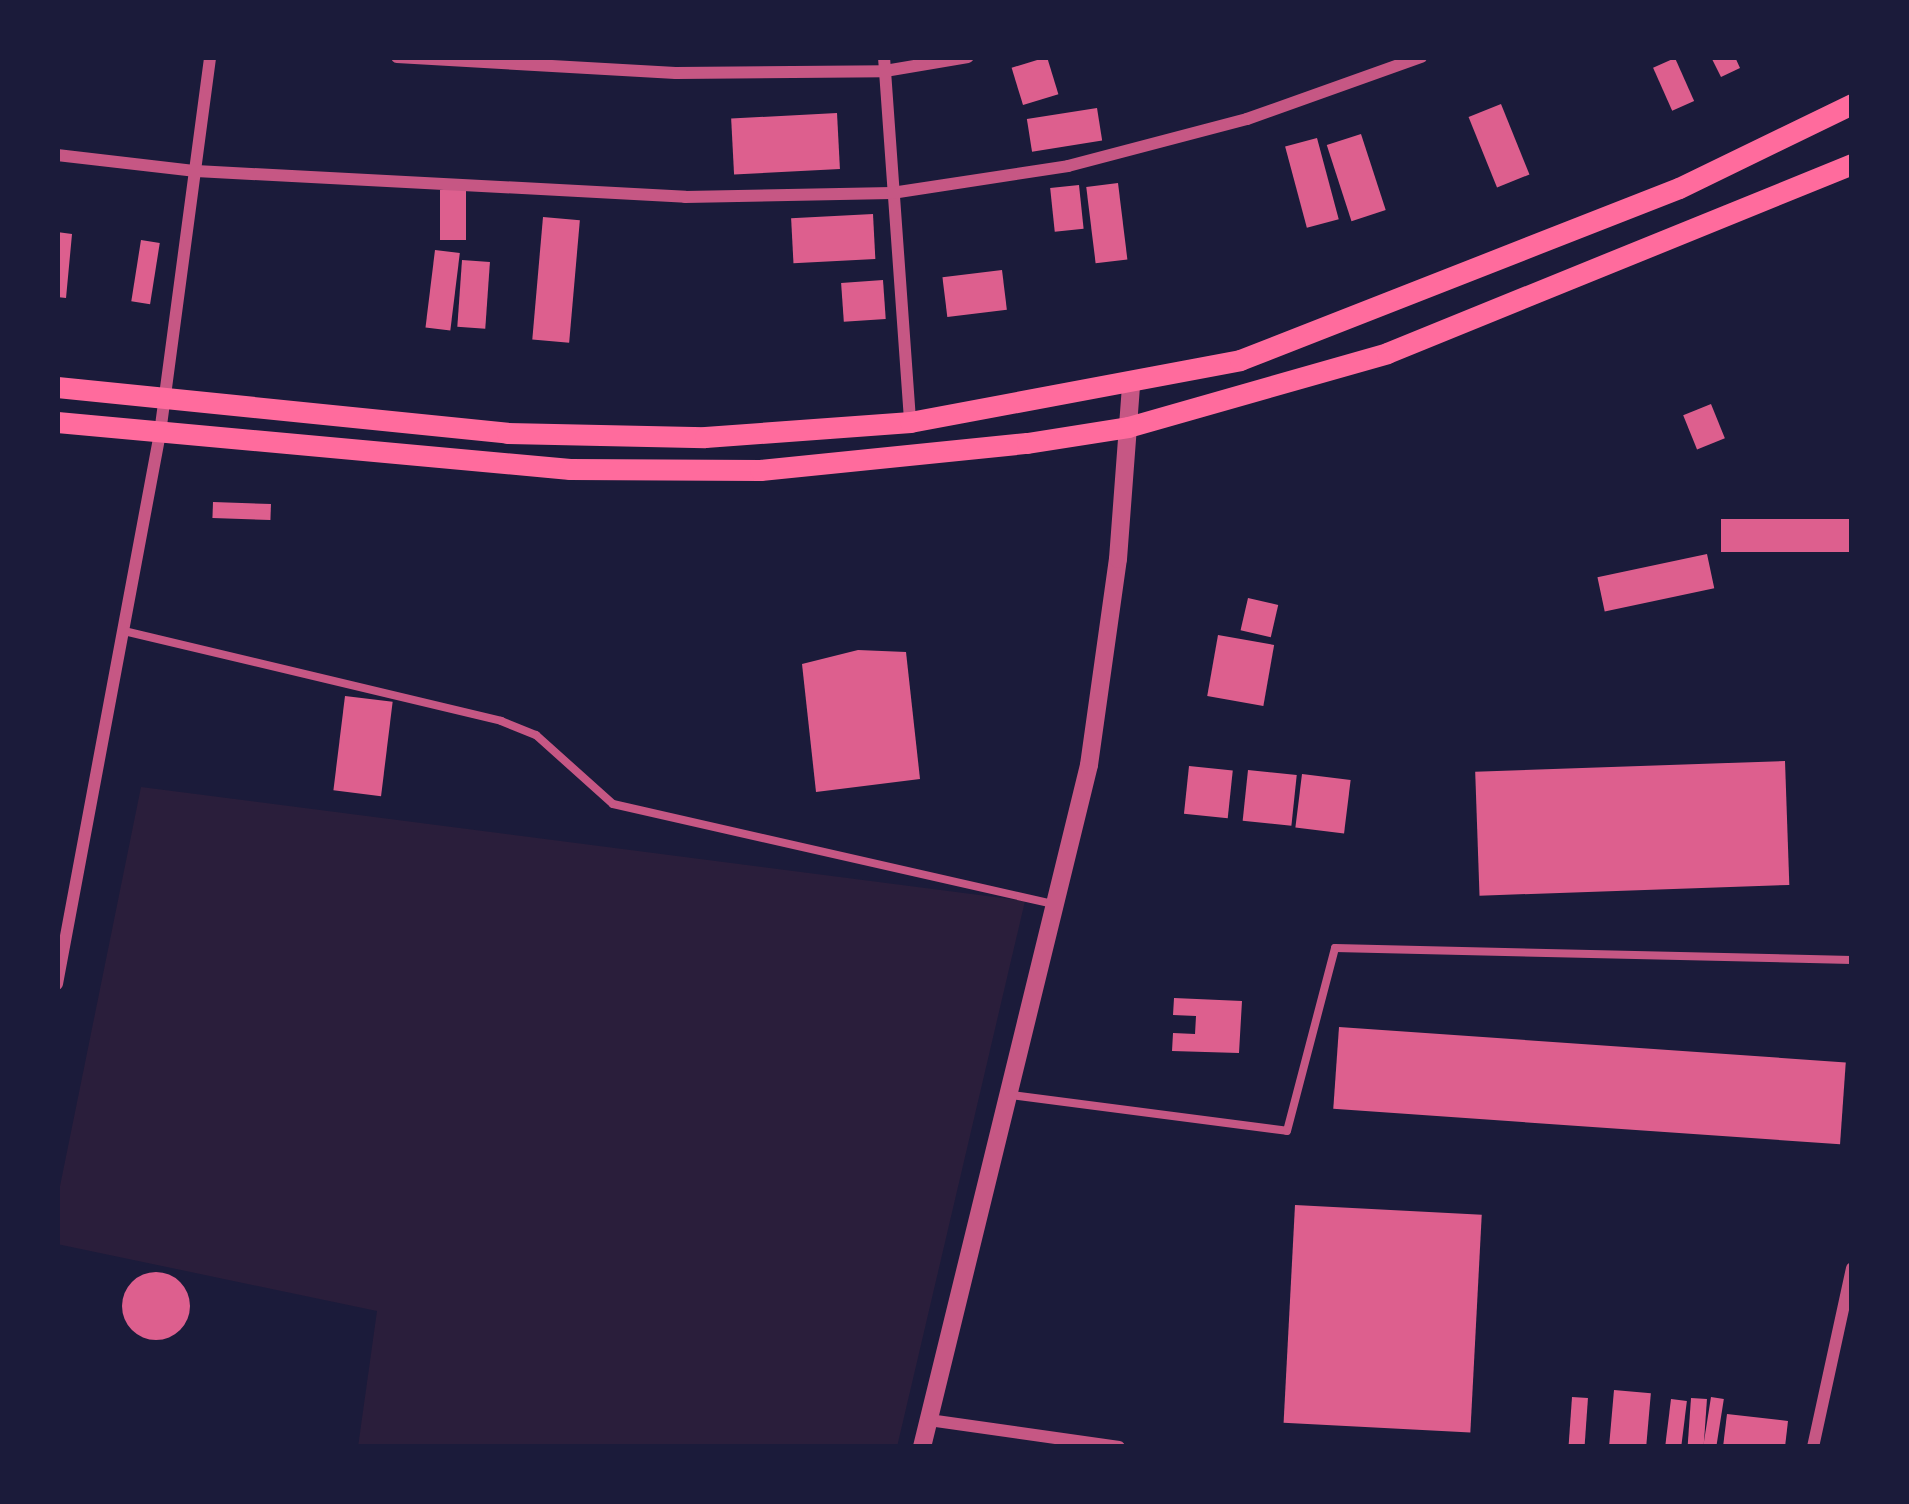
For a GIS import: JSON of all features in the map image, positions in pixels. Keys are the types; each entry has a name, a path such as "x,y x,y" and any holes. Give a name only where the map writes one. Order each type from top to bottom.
{"main road":[{"path":"57,387 507,433 705,437 910,422 1131,385 1240,360 1446,284 1679,188 1852,104"},
{"path":"57,422 570,469 760,470 1128,428 1387,353 1852,164"}],"street":[{"path":"57,984 160,433 210,57"},
{"path":"397,57 571,71 884,64 968,57"},
{"path":"57,155 196,171 685,197 892,193 1090,160 1246,119 1420,57"},
{"path":"884,64 910,422"},
{"path":"922,1447 1010,1094 1098,708 1131,385"},
{"path":"1813,1447 1852,1268"},
{"path":"928,1420 1119,1447"}],"lane":[{"path":"124,631 501,721 536,735 613,804 1055,905"},
{"path":"1010,1094 1287,1131 1335,948 1852,960"}],"shaded area":[{"path":"141,787 1025,901 897,1447 358,1447 377,1311 57,1244 57,1201"}],"building":[{"path":"1047,57 1058,94 1023,105 1012,68"},
{"path":"1711,57 1735,57 1740,68 1721,77"},
{"path":"1675,58 1694,101 1672,111 1653,68"},
{"path":"1501,104 1529,174 1497,188 1469,117"},
{"path":"1097,108 1102,141 1032,152 1027,119"},
{"path":"837,113 840,169 734,174 731,119"},
{"path":"1361,134 1386,210 1351,221 1327,145"},
{"path":"1317,138 1339,219 1307,228 1285,147"},
{"path":"1118,183 1127,259 1096,263 1086,187"},
{"path":"1079,185 1084,229 1055,232 1050,188"},
{"path":"440,190 466,190 466,240 440,240"},
{"path":"873,214 875,259 793,263 791,218"},
{"path":"543,217 580,220 569,343 532,340"},
{"path":"57,232 72,234 66,298 57,297"},
{"path":"141,240 160,243 150,304 131,301"},
{"path":"435,250 460,253 450,330 425,327"},
{"path":"462,260 490,262 485,329 457,327"},
{"path":"1002,270 1007,310 947,317 942,277"},
{"path":"883,280 886,319 844,322 841,283"},
{"path":"1711,404 1725,438 1697,450 1683,415"},
{"path":"213,502 271,504 270,520 212,518"},
{"path":"1721,519 1852,519 1852,552 1721,552"},
{"path":"1707,554 1714,588 1605,612 1597,577"},
{"path":"1248,598 1278,605 1271,637 1241,630"},
{"path":"1218,635 1274,645 1263,706 1207,696"},
{"path":"858,650 906,652 920,779 816,792 802,664"},
{"path":"345,696 393,702 381,796 333,790"},
{"path":"1785,761 1789,885 1480,896 1475,772"},
{"path":"1189,766 1233,771 1228,818 1184,814"},
{"path":"1248,770 1297,775 1291,826 1243,821"},
{"path":"1302,774 1351,780 1344,834 1295,828"},
{"path":"1174,998 1242,1001 1239,1053 1172,1051 1173,1033 1195,1034 1196,1016 1173,1015"},
{"path":"1339,1027 1846,1062 1840,1144 1333,1109"},
{"path":"1295,1205 1482,1215 1470,1432 1284,1423"},
{"path":"156,1272 180,1282 190,1306 180,1330 156,1340 132,1330 122,1306 132,1282"},
{"path":"1614,1390 1651,1393 1646,1447 1609,1447"},
{"path":"1572,1397 1588,1398 1585,1447 1569,1447"},
{"path":"1711,1397 1724,1399 1716,1447 1703,1446"},
{"path":"1691,1398 1707,1399 1704,1447 1688,1447"},
{"path":"1671,1399 1687,1401 1681,1447 1665,1447"},
{"path":"1727,1414 1788,1421 1785,1447 1723,1447"}]}
